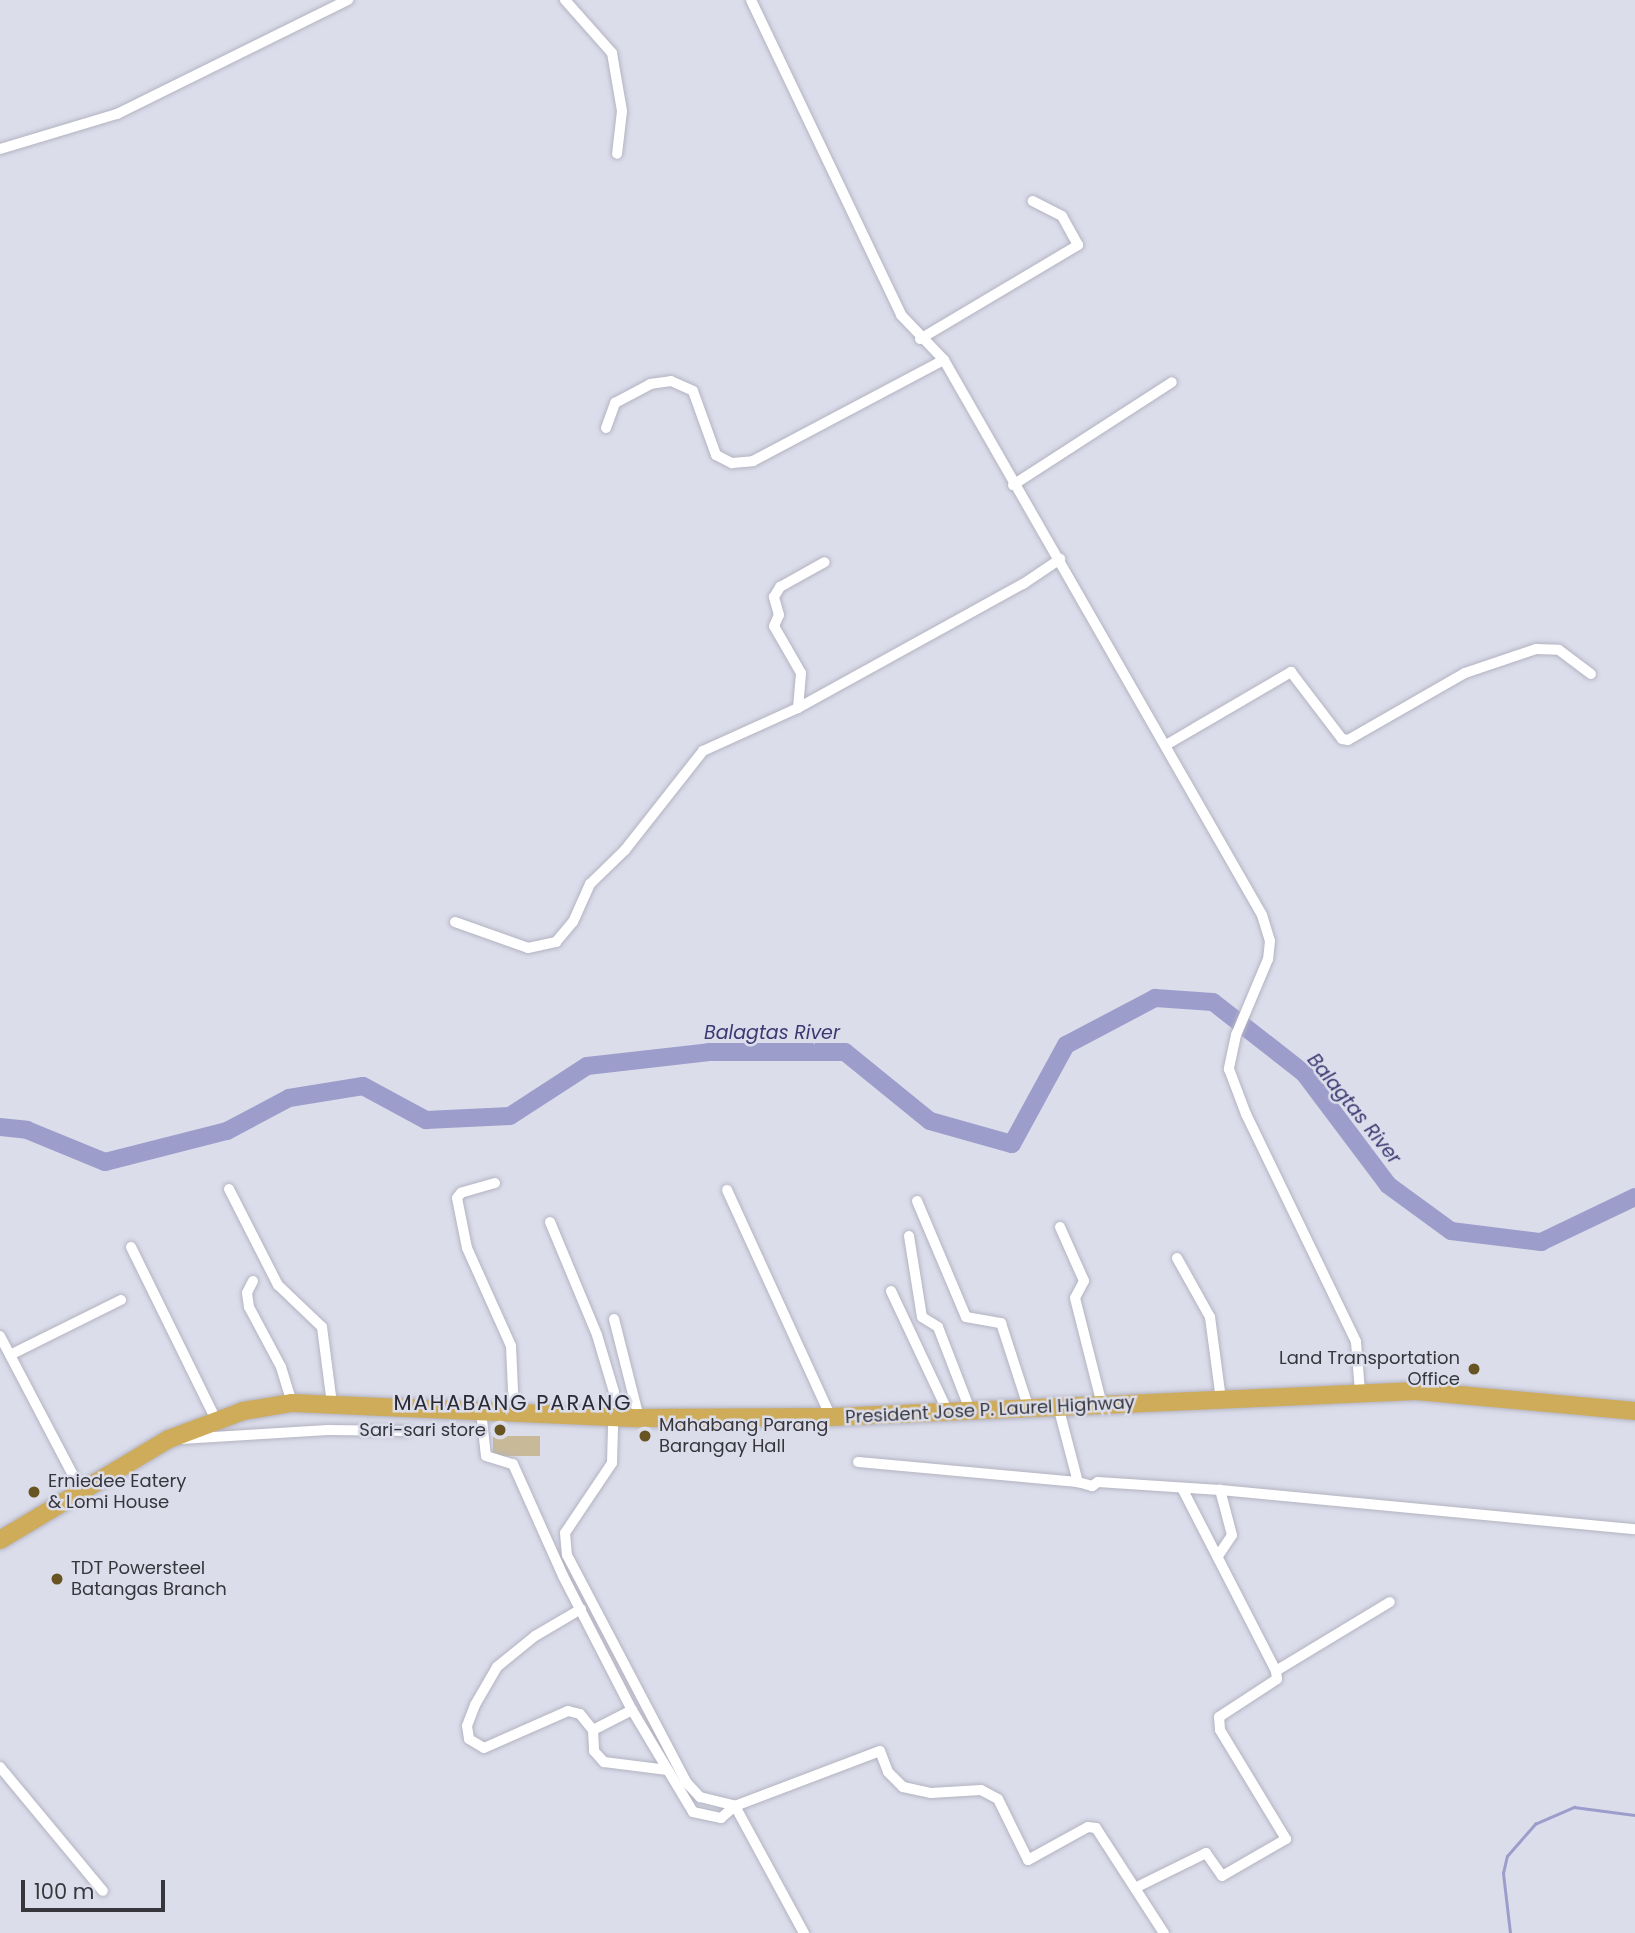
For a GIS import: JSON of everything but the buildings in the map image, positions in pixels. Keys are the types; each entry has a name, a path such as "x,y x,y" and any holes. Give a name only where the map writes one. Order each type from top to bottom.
{"highway":[{"name":"President Jose P. Laurel Highway","path":"2,1534 169,1439 216,1420 292,1403 639,1418 831,1417 1360,1392 1468,1393 1635,1410"}],"street":[{"path":"0,149 117,114 348,0"},
{"path":"565,0 612,53 622,111 617,154"},
{"path":"751,0 901,315 920,339 944,360 1013,485 1060,559 1262,915 1270,941 1260,985 1236,1035 1229,1069 1232,1082 1356,1342 1360,1392"},
{"path":"920,339 1079,245 1062,216 1033,201"},
{"path":"606,428 615,403 650,384 671,381 693,391 716,456 732,463 753,461 944,360"},
{"path":"1013,485 1172,382"},
{"path":"455,922 528,948 555,942 573,922 590,884 625,850 703,751 798,708 1023,584 1060,559"},
{"path":"798,708 801,673 774,626 779,615 774,597 780,587 825,562"},
{"path":"1166,745 1291,673 1342,739 1348,740 1465,673 1536,649 1559,650 1591,674"},
{"path":"495,1183 461,1193 457,1198 467,1248 511,1346 514,1413"},
{"path":"229,1189 272,1276 322,1326 332,1404"},
{"path":"727,1190 831,1417"},
{"path":"917,1201 966,1317 1001,1323 1030,1409"},
{"path":"550,1222 597,1335 614,1392 612,1463 565,1532 567,1555 686,1783 700,1797 735,1806 804,1933"},
{"path":"1059,1227 1084,1281 1075,1298 1102,1405"},
{"path":"909,1236 922,1317 938,1327 970,1410"},
{"path":"131,1247 216,1420"},
{"path":"1178,1258 1210,1317 1221,1399"},
{"path":"253,1281 247,1293 249,1307 281,1367 292,1403"},
{"path":"891,1291 947,1410"},
{"path":"10,1356 121,1300"},
{"path":"614,1319 639,1418"},
{"path":"0,1336 81,1490"},
{"path":"1058,1406 1079,1482"},
{"path":"481,1412 486,1456 513,1464 632,1710 693,1812 714,1819 735,1806 880,1751 888,1772 903,1787 931,1793 981,1790 998,1799 1028,1860 1088,1827 1096,1828 1137,1887 1164,1933"},
{"path":"169,1439 328,1430 409,1431"},
{"path":"858,1462 1079,1482 1091,1486 1098,1482 1220,1490 1635,1528"},
{"path":"1137,1887 1206,1853 1222,1876 1286,1839 1220,1730 1219,1717 1277,1679 1276,1671 1182,1488"},
{"path":"1217,1556 1232,1535 1220,1490"},
{"path":"1276,1671 1390,1602"},
{"path":"581,1609 535,1636 497,1667 475,1705 467,1733 474,1745 484,1748 574,1710 593,1730 594,1751 604,1762 667,1770"},
{"path":"593,1730 632,1710"},
{"path":"0,1767 103,1891"}],"shaded area":[{"path":"493,1436 540,1436 540,1456 493,1456"}],"waterway":[{"name":"Balagtas River","path":"0,1127 27,1130 105,1162 227,1131 289,1098 363,1086 426,1120 510,1116 587,1066 709,1052 845,1052 930,1121 1012,1144 1066,1045 1155,998 1213,1002 1304,1073 1388,1185 1451,1231 1541,1242 1635,1197"},
{"path":"1510,1933 1503,1873 1507,1856 1535,1824 1574,1807 1635,1815"}],"place":[{"name":"Land Transportation Office","path":"1474,1369"},
{"name":"Sari-sari store","path":"500,1430"},
{"name":"Mahabang Parang Barangay Hall","path":"645,1436"},
{"name":"Erniedee Eatery & Lomi House","path":"34,1492"},
{"name":"TDT Powersteel Batangas Branch","path":"57,1579"}],"district":[{"name":"MAHABANG PARANG","path":"513,1403"}]}
